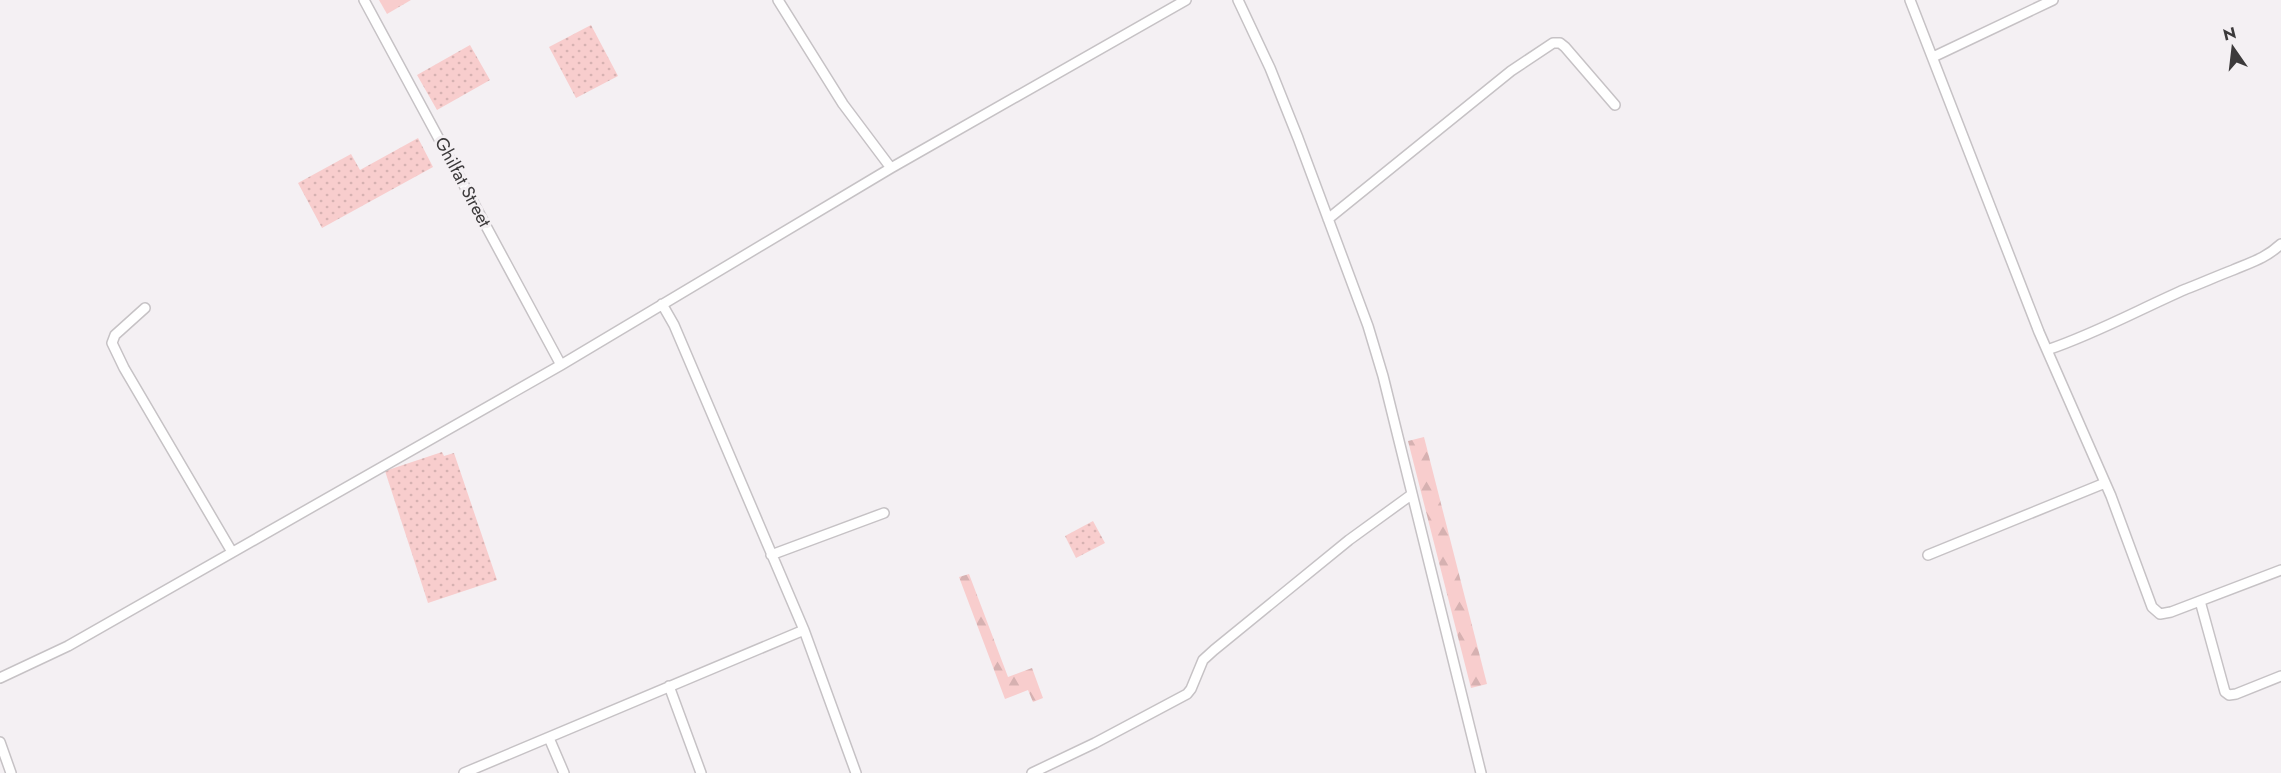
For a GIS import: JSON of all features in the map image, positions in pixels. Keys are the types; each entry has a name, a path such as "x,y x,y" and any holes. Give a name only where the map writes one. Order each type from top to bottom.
{"street":[{"name":"Ghilfat Street","path":"364,0 561,364"},
{"path":"778,0 843,104 891,168"},
{"path":"0,678 68,646 561,364 891,168 1186,0"},
{"path":"1238,0 1270,68 1368,326 1383,376 1481,773"},
{"path":"1910,0 1983,192 2047,350 2105,483 2152,607 2156,613 2165,614 2281,570"},
{"path":"1933,57 2053,0"},
{"path":"1328,219 1511,70 1553,43 1565,47 1616,105"},
{"path":"2047,350 2075,340 2194,286 2254,263 2273,252 2281,244"},
{"path":"662,304 674,325 804,630 856,773"},
{"path":"145,308 116,335 112,343 124,368 232,552"},
{"path":"1928,555 2105,483"},
{"path":"1032,773 1095,743 1187,694 1203,660 1348,540 1411,495"},
{"path":"771,555 884,513"},
{"path":"2200,602 2225,692 2236,694 2281,676"},
{"path":"464,773 804,630"},
{"path":"669,686 701,773"},
{"path":"549,738 564,773"},
{"path":"0,742 11,773"}],"green space":[{"path":"379,0 411,0 387,14"},
{"path":"591,25 618,76 576,98 549,47"},
{"path":"470,45 490,80 437,110 417,75"},
{"path":"418,138 433,167 322,228 298,183 351,154 360,170"},
{"path":"1424,437 1487,684 1471,688 1408,441"},
{"path":"442,452 444,456 454,453 497,580 428,603 385,471"},
{"path":"1093,521 1105,543 1076,558 1065,536"},
{"path":"969,574 1008,677 1032,668 1043,698 1033,702 1028,690 1005,699 959,577"}]}
